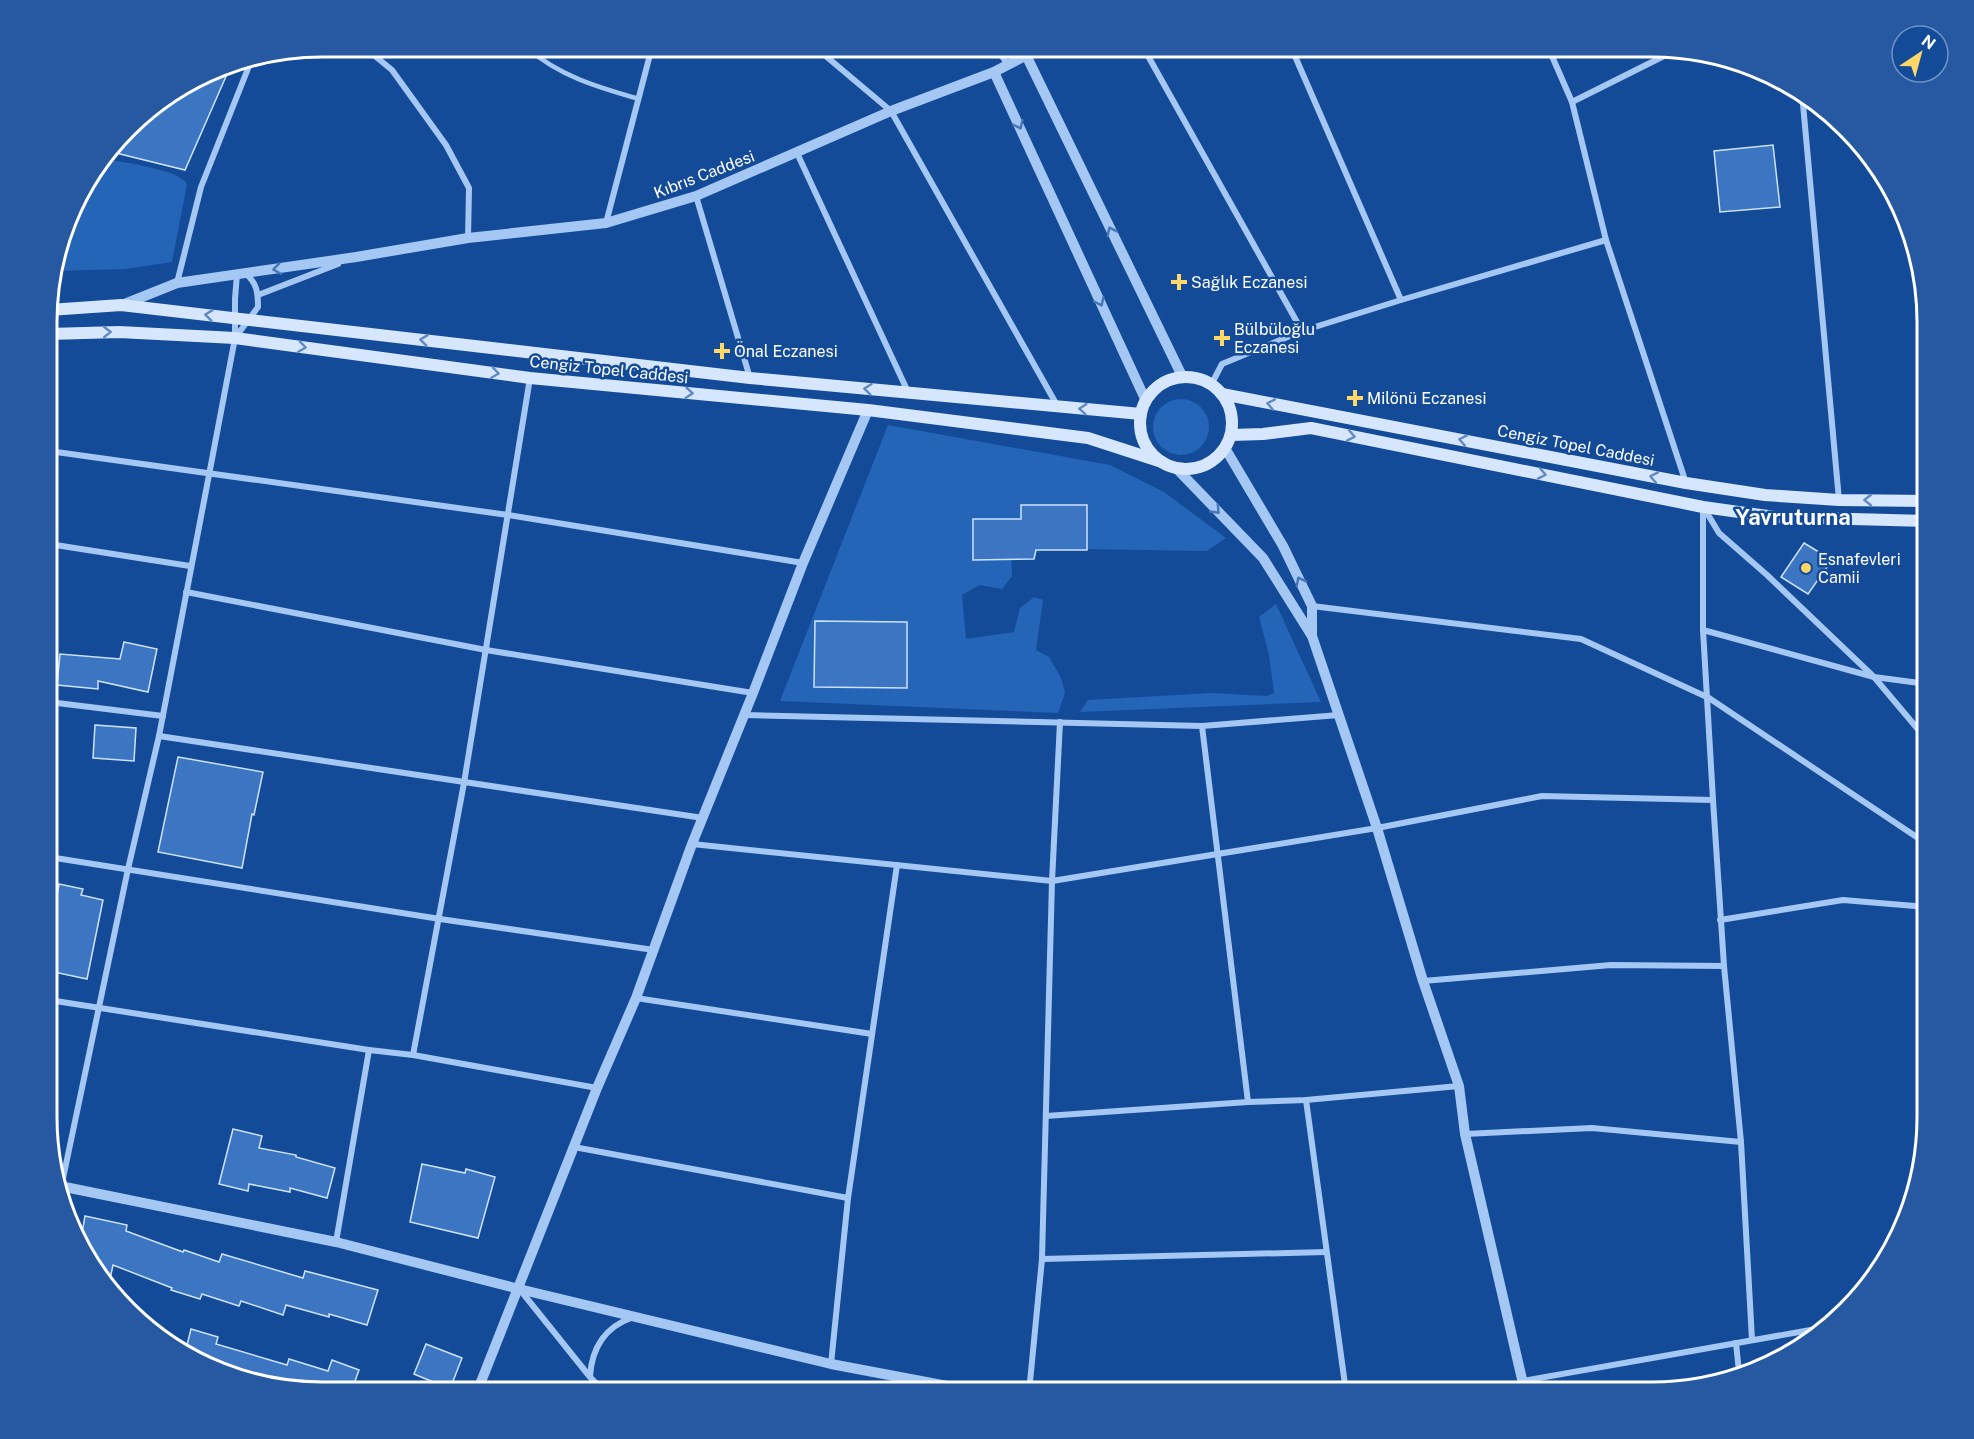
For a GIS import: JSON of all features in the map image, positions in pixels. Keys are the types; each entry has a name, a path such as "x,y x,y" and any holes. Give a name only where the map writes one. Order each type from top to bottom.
{"main road":[{"name":"Cengiz Topel Caddesi","path":"58,309 122,305 750,378 1142,414"},
{"name":"Cengiz Topel Caddesi","path":"57,334 119,332 235,338 530,378 868,410 1088,438 1162,462"},
{"path":"1183,378 1197,379 1211,385 1222,394 1229,406 1232,420 1231,435 1225,448 1216,459 1204,466 1190,469 1176,468 1162,462 1144,442 1141,428 1146,401 1156,389 1168,381 1183,378"},
{"name":"Cengiz Topel Caddesi","path":"1222,394 1686,483 1765,495 1839,500 1917,501"},
{"path":"1231,435 1311,428 1703,507 1775,517 1917,521"}],"street":[{"path":"377,57 392,70 446,145 469,188 468,238"},
{"path":"606,223 650,57"},
{"path":"827,57 891,111 1058,408"},
{"path":"1003,57 1008,65"},
{"name":"Kıbrıs Caddesi","path":"122,305 177,283 468,238 606,223 696,196 891,111 994,72 1022,57"},
{"path":"1027,57 1183,378"},
{"path":"1149,57 1302,331"},
{"path":"1295,57 1401,300"},
{"path":"1552,57 1572,102 1606,240 1686,483"},
{"path":"1572,102 1661,58"},
{"path":"177,283 201,187 248,67"},
{"path":"994,72 1146,401"},
{"path":"1803,105 1839,500"},
{"path":"797,153 909,393"},
{"path":"696,196 750,378"},
{"path":"1211,385 1222,364 1302,331 1606,240"},
{"path":"258,295 356,257"},
{"path":"63,1175 128,869 159,735 235,338 235,318 242,274 253,279 258,295 258,307 235,338"},
{"path":"413,1055 464,783 530,378"},
{"path":"481,1382 597,1088 636,998 692,844 802,563 868,410"},
{"path":"1225,448 1283,546 1312,606 1312,636"},
{"path":"57,452 508,515 802,563"},
{"path":"1176,468 1263,558 1312,636 1377,828 1423,981 1459,1086 1465,1134 1523,1381 1808,1330"},
{"path":"1703,507 1703,630 1720,920 1741,1142 1752,1340"},
{"path":"1703,507 1719,533 1767,575 1874,677 1917,728"},
{"path":"57,545 190,566"},
{"path":"186,592 486,650 753,693"},
{"path":"1312,606 1581,639 1708,698 1917,837"},
{"path":"1703,630 1874,677 1917,683"},
{"path":"57,703 162,716"},
{"path":"744,715 1202,726 1339,714"},
{"path":"1030,1382 1042,1259 1052,881 1060,723"},
{"path":"1202,726 1248,1102"},
{"path":"159,735 703,818"},
{"path":"692,844 1052,881 1377,828 1542,796 1713,800"},
{"path":"57,858 440,920 654,950"},
{"path":"831,1364 848,1198 897,865"},
{"path":"1720,920 1843,900 1917,906"},
{"path":"1423,981 1611,965 1724,966"},
{"path":"636,998 872,1034"},
{"path":"57,1001 413,1055 597,1088"},
{"path":"336,1242 369,1050"},
{"path":"1046,1116 1306,1100 1459,1086"},
{"path":"1306,1100 1345,1382"},
{"path":"1465,1134 1592,1128 1741,1142"},
{"path":"574,1147 848,1198"},
{"path":"67,1188 336,1242 519,1289 831,1364 926,1382"},
{"path":"1042,1259 1326,1252"},
{"path":"519,1289 595,1382"},
{"path":"590,1377 593,1352 600,1341 610,1330 636,1317"},
{"path":"1736,1343 1739,1367"}],"lane":[{"path":"540,57 576,80 639,99"}],"shaded area":[{"path":"113,160 173,174 187,184 172,262 125,269 62,271 71,237 84,205"},
{"path":"1175,399 1187,399 1201,407 1209,421 1207,438 1201,447 1187,455 1175,455 1158,443 1153,433 1153,421 1165,404"},
{"path":"888,425 1110,465 1164,492 1226,538 1207,551 1011,548 1012,576 1002,589 980,585 962,595 966,639 1014,632 1020,608 1034,597 1043,600 1036,650 1049,657 1061,678 1065,693 1058,713 780,701"},
{"path":"1276,604 1321,702 1080,712 1088,700 1212,693 1267,696 1274,693 1269,655 1259,617"}],"building":[{"path":"227,75 185,170 118,153 161,112 189,93"},
{"path":"1773,145 1780,207 1720,212 1714,151"},
{"path":"1021,505 1087,505 1087,550 1036,550 1034,559 973,560 973,519 1021,519"},
{"name":"Esnafevleri Camii","path":"1804,543 1832,560 1808,594 1781,577"},
{"path":"815,621 907,622 907,688 814,687"},
{"path":"124,642 157,649 148,692 98,681 98,689 57,685 60,654 120,659"},
{"path":"95,725 136,728 134,761 93,758"},
{"path":"178,757 263,772 242,868 158,852"},
{"path":"59,884 83,889 81,895 103,900 87,979 57,973"},
{"path":"233,1129 262,1136 259,1148 296,1155 296,1157 335,1168 327,1198 290,1188 290,1192 249,1184 248,1191 219,1184"},
{"path":"422,1164 465,1173 466,1169 495,1177 478,1238 410,1222"},
{"path":"85,1216 127,1225 126,1231 183,1252 184,1250 219,1262 222,1254 303,1278 305,1271 378,1290 367,1325 286,1305 283,1315 241,1301 239,1306 202,1294 200,1299 171,1290 172,1288 113,1265 111,1276 82,1230"},
{"path":"191,1329 218,1337 216,1344 287,1365 289,1359 328,1371 332,1360 359,1370 355,1382 287,1380 237,1368 187,1345"},
{"path":"426,1344 462,1358 453,1382 433,1382 414,1374"}],"place":[{"name":"Sağlık Eczanesi","path":"1179,282"},
{"name":"Bülbüloğlu Eczanesi","path":"1222,338"},
{"name":"Önal Eczanesi","path":"722,351"},
{"name":"Milönü Eczanesi","path":"1355,398"},
{"name":"Esnafevleri Camii","path":"1806,568"}],"district":[{"name":"Yavruturna","path":"1793,517"}]}
